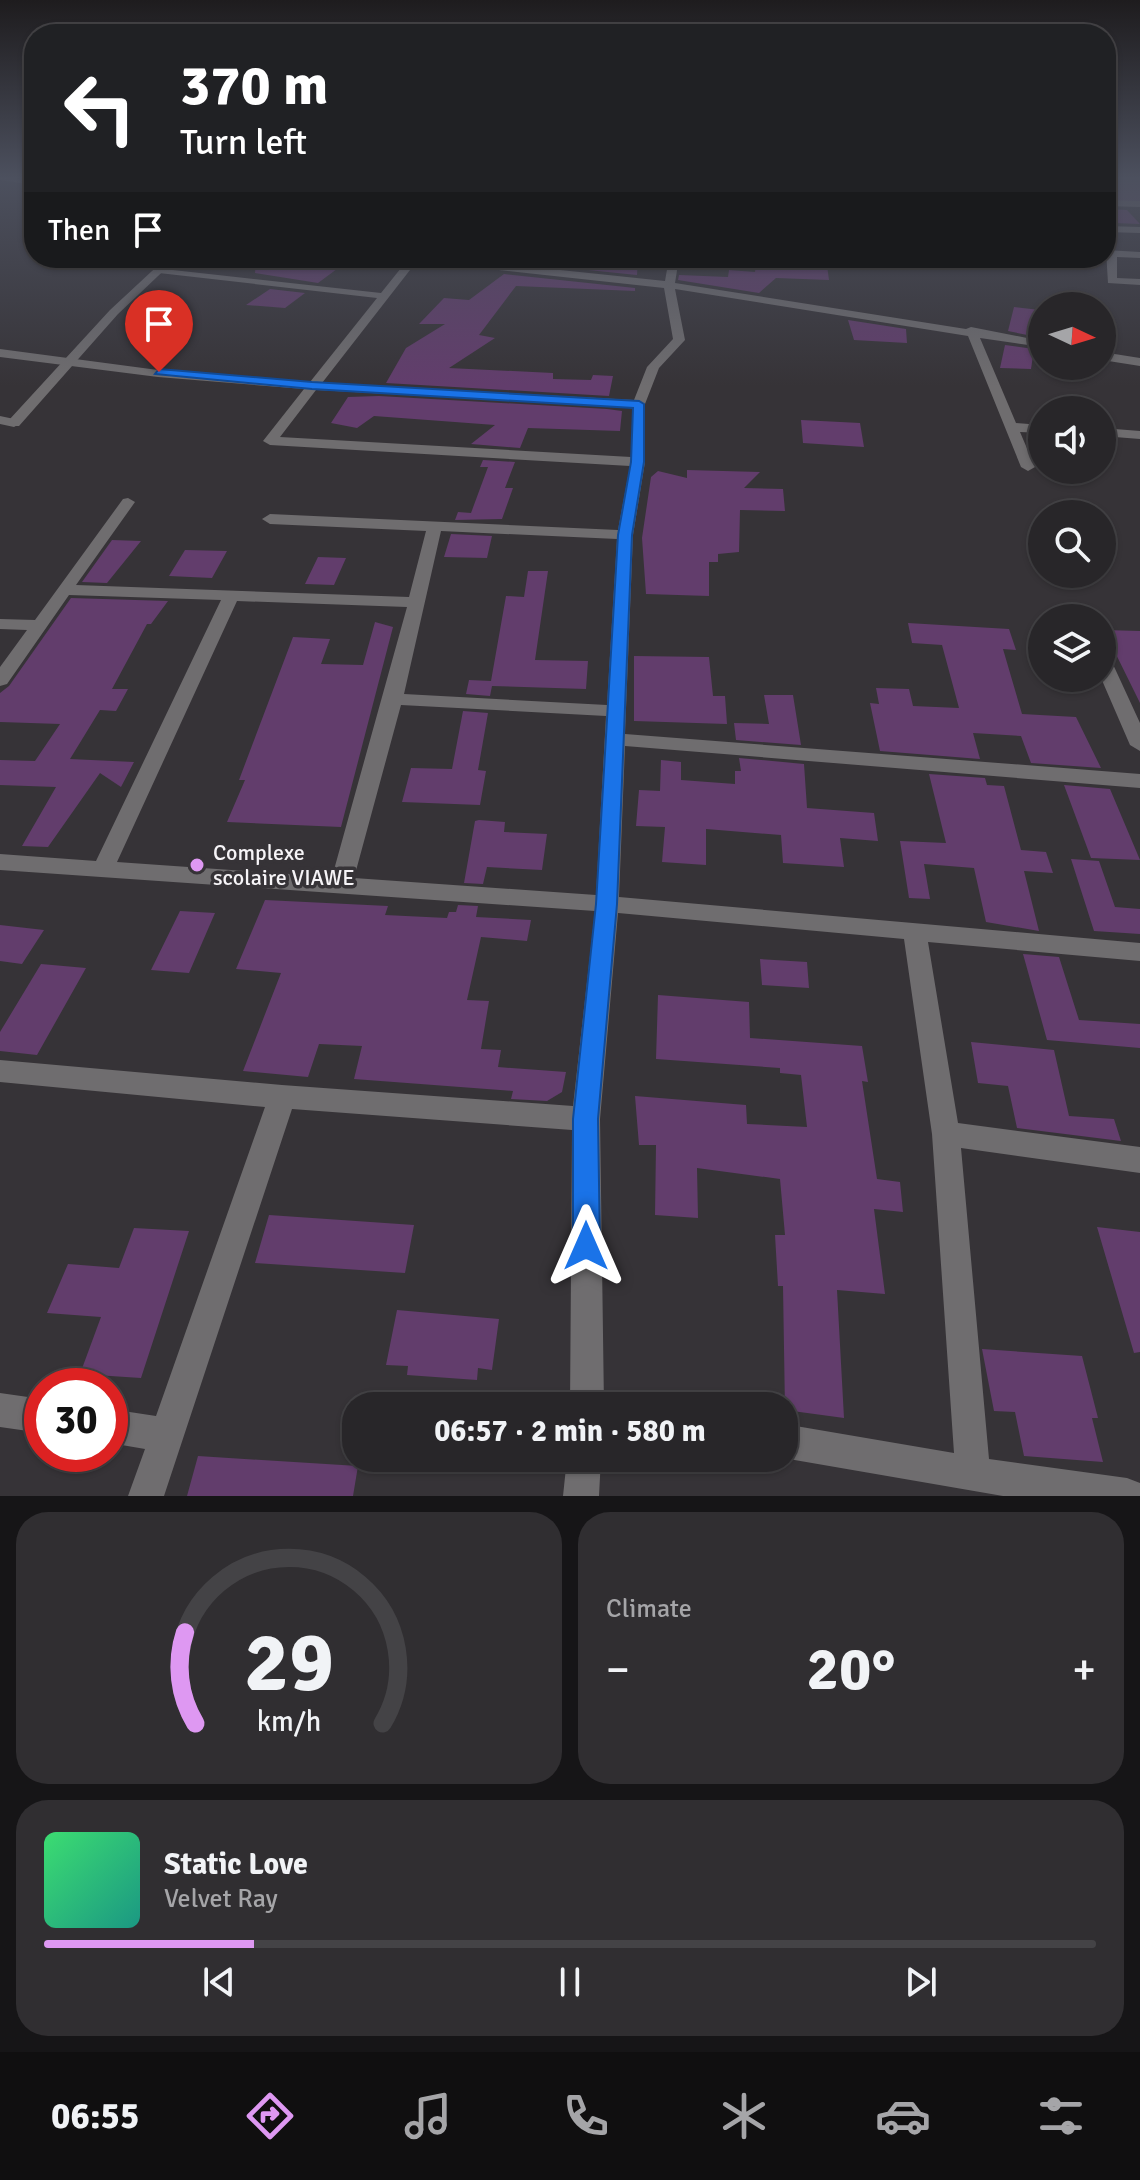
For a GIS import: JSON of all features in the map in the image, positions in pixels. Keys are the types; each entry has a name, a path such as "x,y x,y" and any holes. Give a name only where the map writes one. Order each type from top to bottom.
{"street":[{"path":"1116,254 1140,255"},
{"path":"408,268 270,441 638,462"},
{"path":"510,268 669,285 1028,341"},
{"path":"587,1392 586,1119 607,904 625,535 638,462 639,404 653,367 679,340 669,285 672,268"},
{"path":"1111,268 1112,281 1140,282"},
{"path":"7,422 159,270 384,296"},
{"path":"971,330 1028,467"},
{"path":"0,353 67,364 312,386 639,404"},
{"path":"1116,358 1140,362"},
{"path":"1012,427 1028,428"},
{"path":"1116,433 1140,435"},
{"path":"0,680 128,502"},
{"path":"270,519 435,524 625,535"},
{"path":"341,885 393,699 435,524"},
{"path":"64,590 416,602"},
{"path":"103,869 231,596"},
{"path":"0,624 40,625"},
{"path":"1116,691 1140,745"},
{"path":"393,699 616,711"},
{"path":"615,739 1140,781"},
{"path":"0,862 607,904 1140,952"},
{"path":"915,934 946,1134 973,1474"},
{"path":"0,1071 282,1097 586,1119"},
{"path":"146,1496 282,1097"},
{"path":"946,1134 1140,1160"},
{"path":"0,1410 24,1413"},
{"path":"128,1429 167,1435"},
{"path":"798,1443 973,1474 1127,1496"},
{"path":"581,1496 583,1472"}],"building":[{"path":"255,268 338,268 318,283 255,273"},
{"path":"568,268 637,268 637,275"},
{"path":"756,268 827,268 829,280 776,278 759,293 678,280 679,275 728,277 729,270 755,272"},
{"path":"504,274 635,288 635,291 516,286 479,335 495,338 449,368 553,373 553,379 591,380 593,375 613,376 609,396 386,383 406,348 445,324 419,324 444,298 469,300"},
{"path":"270,289 305,293 285,308 246,305"},
{"path":"1014,307 1028,309 1028,335 1008,331"},
{"path":"848,320 906,329 907,343 854,340"},
{"path":"1005,345 1028,348 1028,369 1000,368"},
{"path":"379,396 622,411 620,431 528,428 520,448 471,444 495,425 374,416 357,428 331,423 348,397"},
{"path":"801,420 860,423 864,447 803,443"},
{"path":"483,460 515,462 505,488 513,488 502,519 455,520 458,512 471,513 488,467 480,467"},
{"path":"687,470 760,472 744,488 783,489 785,511 740,510 739,552 718,554 718,562 709,562 709,596 646,594 642,538 651,477 658,471 687,478"},
{"path":"451,534 492,536 487,558 444,557"},
{"path":"112,540 141,541 107,583 82,582"},
{"path":"185,550 227,551 212,578 169,576"},
{"path":"318,557 346,558 334,585 305,584"},
{"path":"528,571 548,571 535,660 588,661 586,689 492,686 490,696 466,694 469,680 491,681 506,596 524,597"},
{"path":"71,598 168,601 151,624 147,624 112,689 128,689 116,711 100,710 70,759 134,762 121,787 100,773 48,847 22,846 56,787 0,785 0,760 35,761 60,724 0,722 0,693 9,686"},
{"path":"375,622 393,627 341,827 227,822 245,780 239,780 293,637 330,639 321,664 363,665"},
{"path":"908,623 1009,629 1016,650 1003,649 1022,714 1076,717 1101,768 1031,763 1021,736 973,733 980,759 880,751 870,703 879,704 876,688 909,689 913,706 959,708 942,645 912,643"},
{"path":"1116,630 1140,631 1140,703 1116,654"},
{"path":"634,656 709,657 713,696 725,696 727,724 634,721"},
{"path":"764,695 793,695 801,745 736,740 734,723 769,724"},
{"path":"463,711 488,713 478,770 486,771 480,805 402,802 411,768 452,769"},
{"path":"739,758 804,764 807,808 874,813 878,841 840,838 844,867 783,863 781,835 706,829 706,865 662,862 665,827 636,826 639,790 660,791 661,760 681,762 681,780 735,784 735,771 741,771"},
{"path":"929,774 985,778 987,785 1004,786 1021,850 1046,852 1053,873 1024,871 1039,931 986,922 974,868 924,864 930,899 909,898 900,841 946,843"},
{"path":"1064,785 1110,789 1140,860 1091,858"},
{"path":"475,821 505,822 504,832 547,834 542,870 487,867 483,884 464,883"},
{"path":"1071,859 1099,861 1115,907 1140,909 1140,934 1094,931"},
{"path":"265,900 388,906 385,915 447,918 449,912 456,912 458,905 478,906 476,917 531,920 527,941 481,937 467,1000 489,1001 481,1049 501,1050 498,1067 566,1072 562,1092 547,1101 511,1099 513,1091 354,1079 362,1046 319,1044 308,1077 243,1071 281,973 236,969"},
{"path":"180,911 215,913 189,973 151,970"},
{"path":"0,925 44,930 22,964 0,961"},
{"path":"1023,954 1059,957 1079,1020 1140,1024 1140,1048 1047,1040"},
{"path":"760,959 807,962 809,988 762,985"},
{"path":"41,964 86,968 37,1055 0,1051 0,1032"},
{"path":"658,995 749,1002 750,1038 862,1046 868,1082 862,1081 877,1179 900,1182 903,1212 874,1209 885,1294 837,1290 844,1418 798,1412 798,1392 785,1392 783,1286 778,1286 775,1235 785,1235 780,1179 697,1168 698,1218 655,1215 656,1145 639,1145 635,1096 746,1105 747,1124 807,1127 801,1075 780,1073 780,1068 656,1059"},
{"path":"971,1042 1054,1050 1069,1116 1114,1119 1121,1141 1017,1128 1008,1086 978,1083"},
{"path":"269,1215 414,1225 405,1273 255,1263"},
{"path":"1097,1227 1140,1232 1140,1352 1134,1353"},
{"path":"134,1228 189,1231 141,1378 128,1377 128,1368 82,1368 101,1317 47,1313 68,1264 119,1268"},
{"path":"397,1310 499,1319 492,1370 478,1368 477,1380 407,1375 408,1366 386,1365"},
{"path":"982,1349 1082,1356 1098,1418 1092,1418 1103,1462 1024,1456 1015,1412 994,1411"},
{"path":"198,1456 342,1465 342,1472 357,1472 353,1496 187,1496"}],"place":[{"name":"Complexe scolaire VIAWE","path":"197,865"}],"route":[{"path":"159,372 312,386 639,404 638,462 625,535 607,904 586,1119 586,1246"}]}
